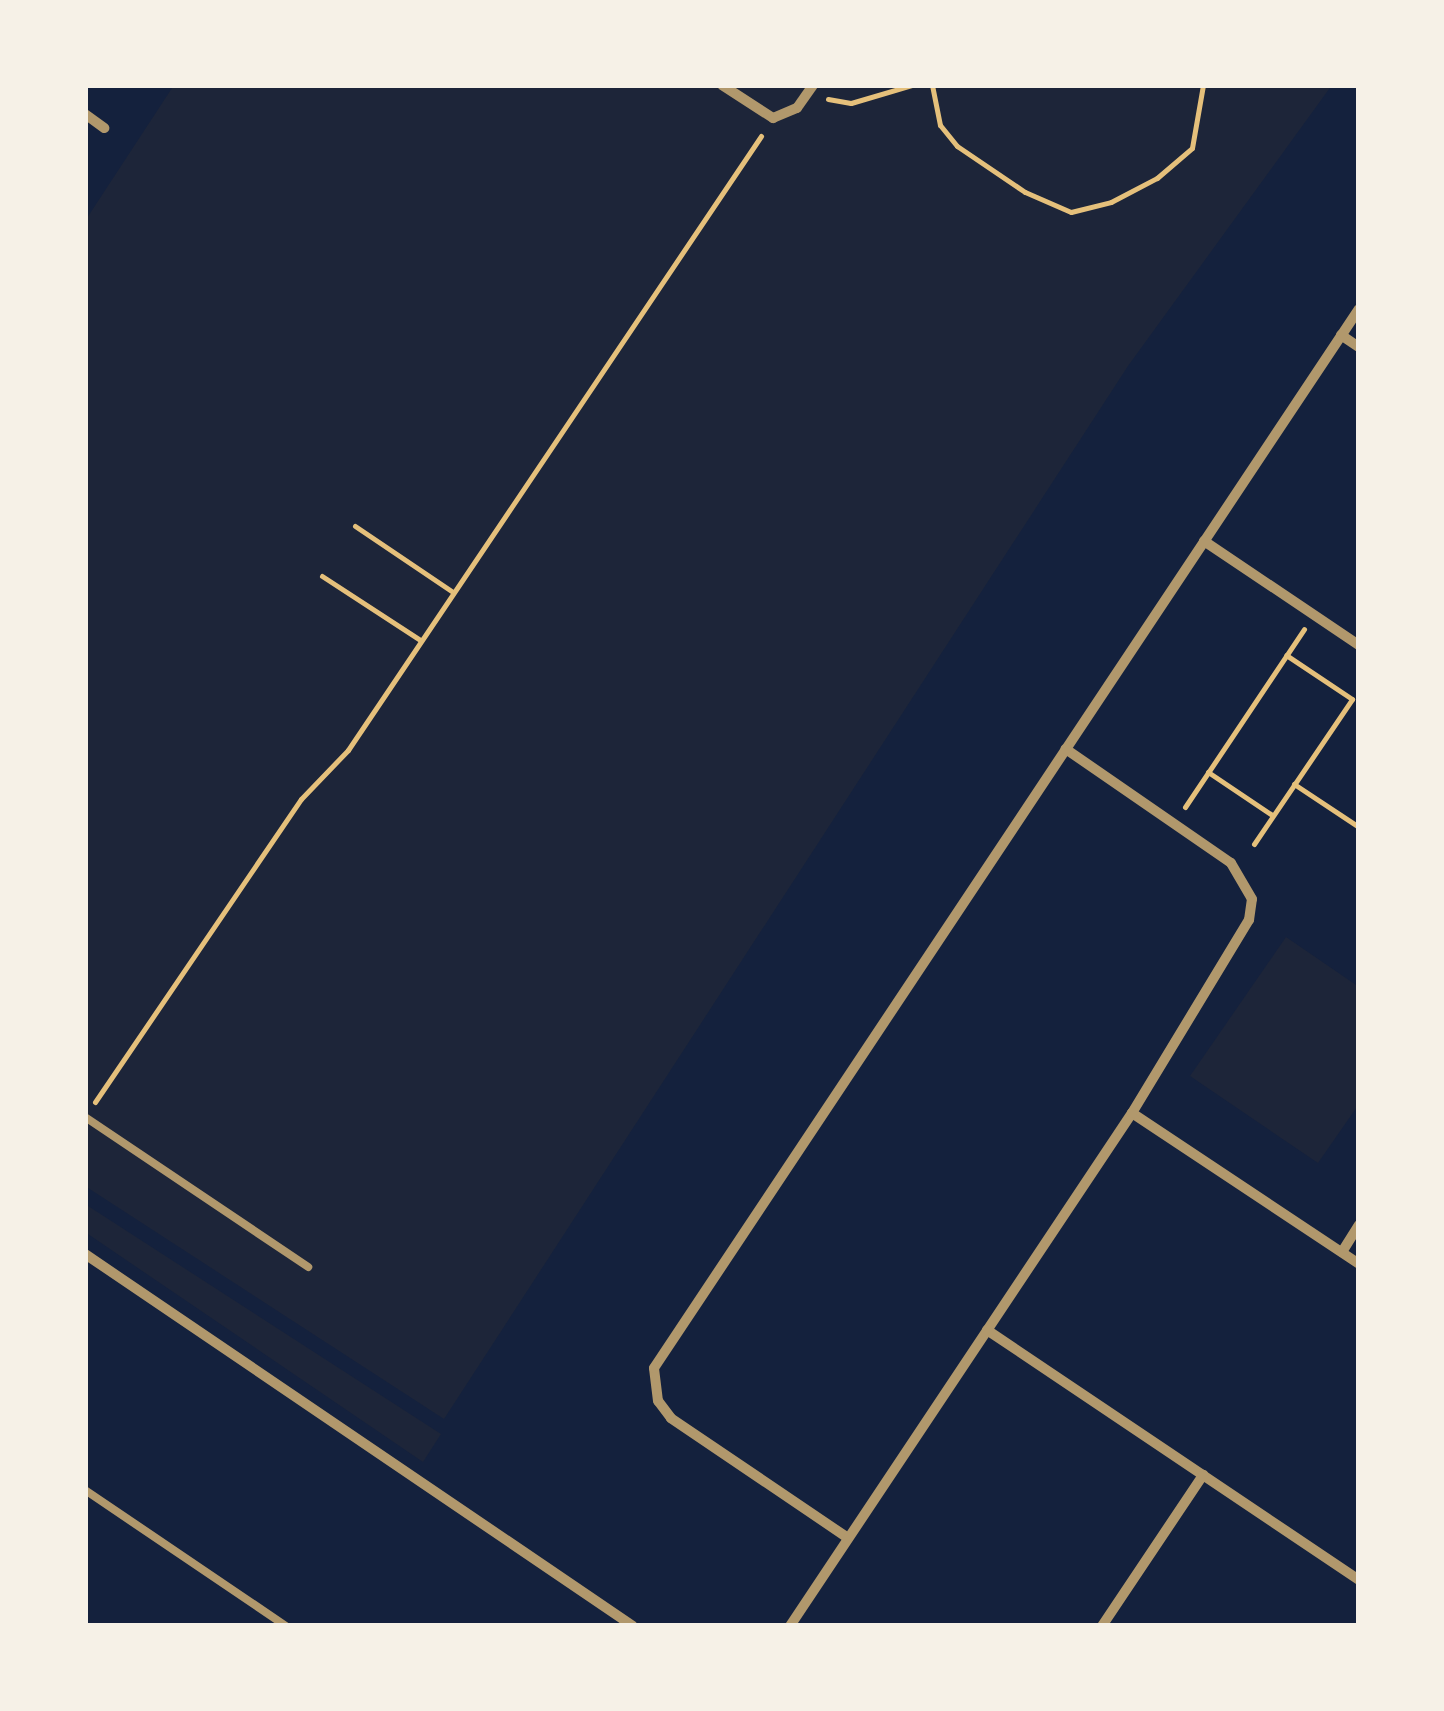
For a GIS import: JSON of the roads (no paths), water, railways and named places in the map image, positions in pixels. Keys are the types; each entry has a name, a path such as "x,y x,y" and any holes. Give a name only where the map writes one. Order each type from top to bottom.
{"street":[{"path":"722,85 773,118 797,108 810,90"},
{"path":"85,114 104,128"},
{"path":"848,1538 671,1418 658,1401 654,1368 1359,309"},
{"path":"1342,335 1359,346"},
{"path":"1204,541 1359,644"},
{"path":"790,1626 1132,1113 1250,920 1252,899 1232,863 1066,749"},
{"path":"1132,1113 1359,1264"},
{"path":"1342,1252 1359,1226"},
{"path":"85,1254 633,1626"},
{"path":"987,1330 1359,1580"},
{"path":"1102,1626 1202,1475"}],"lane":[{"path":"85,1117 308,1267"},
{"path":"85,1490 286,1626"}]}
